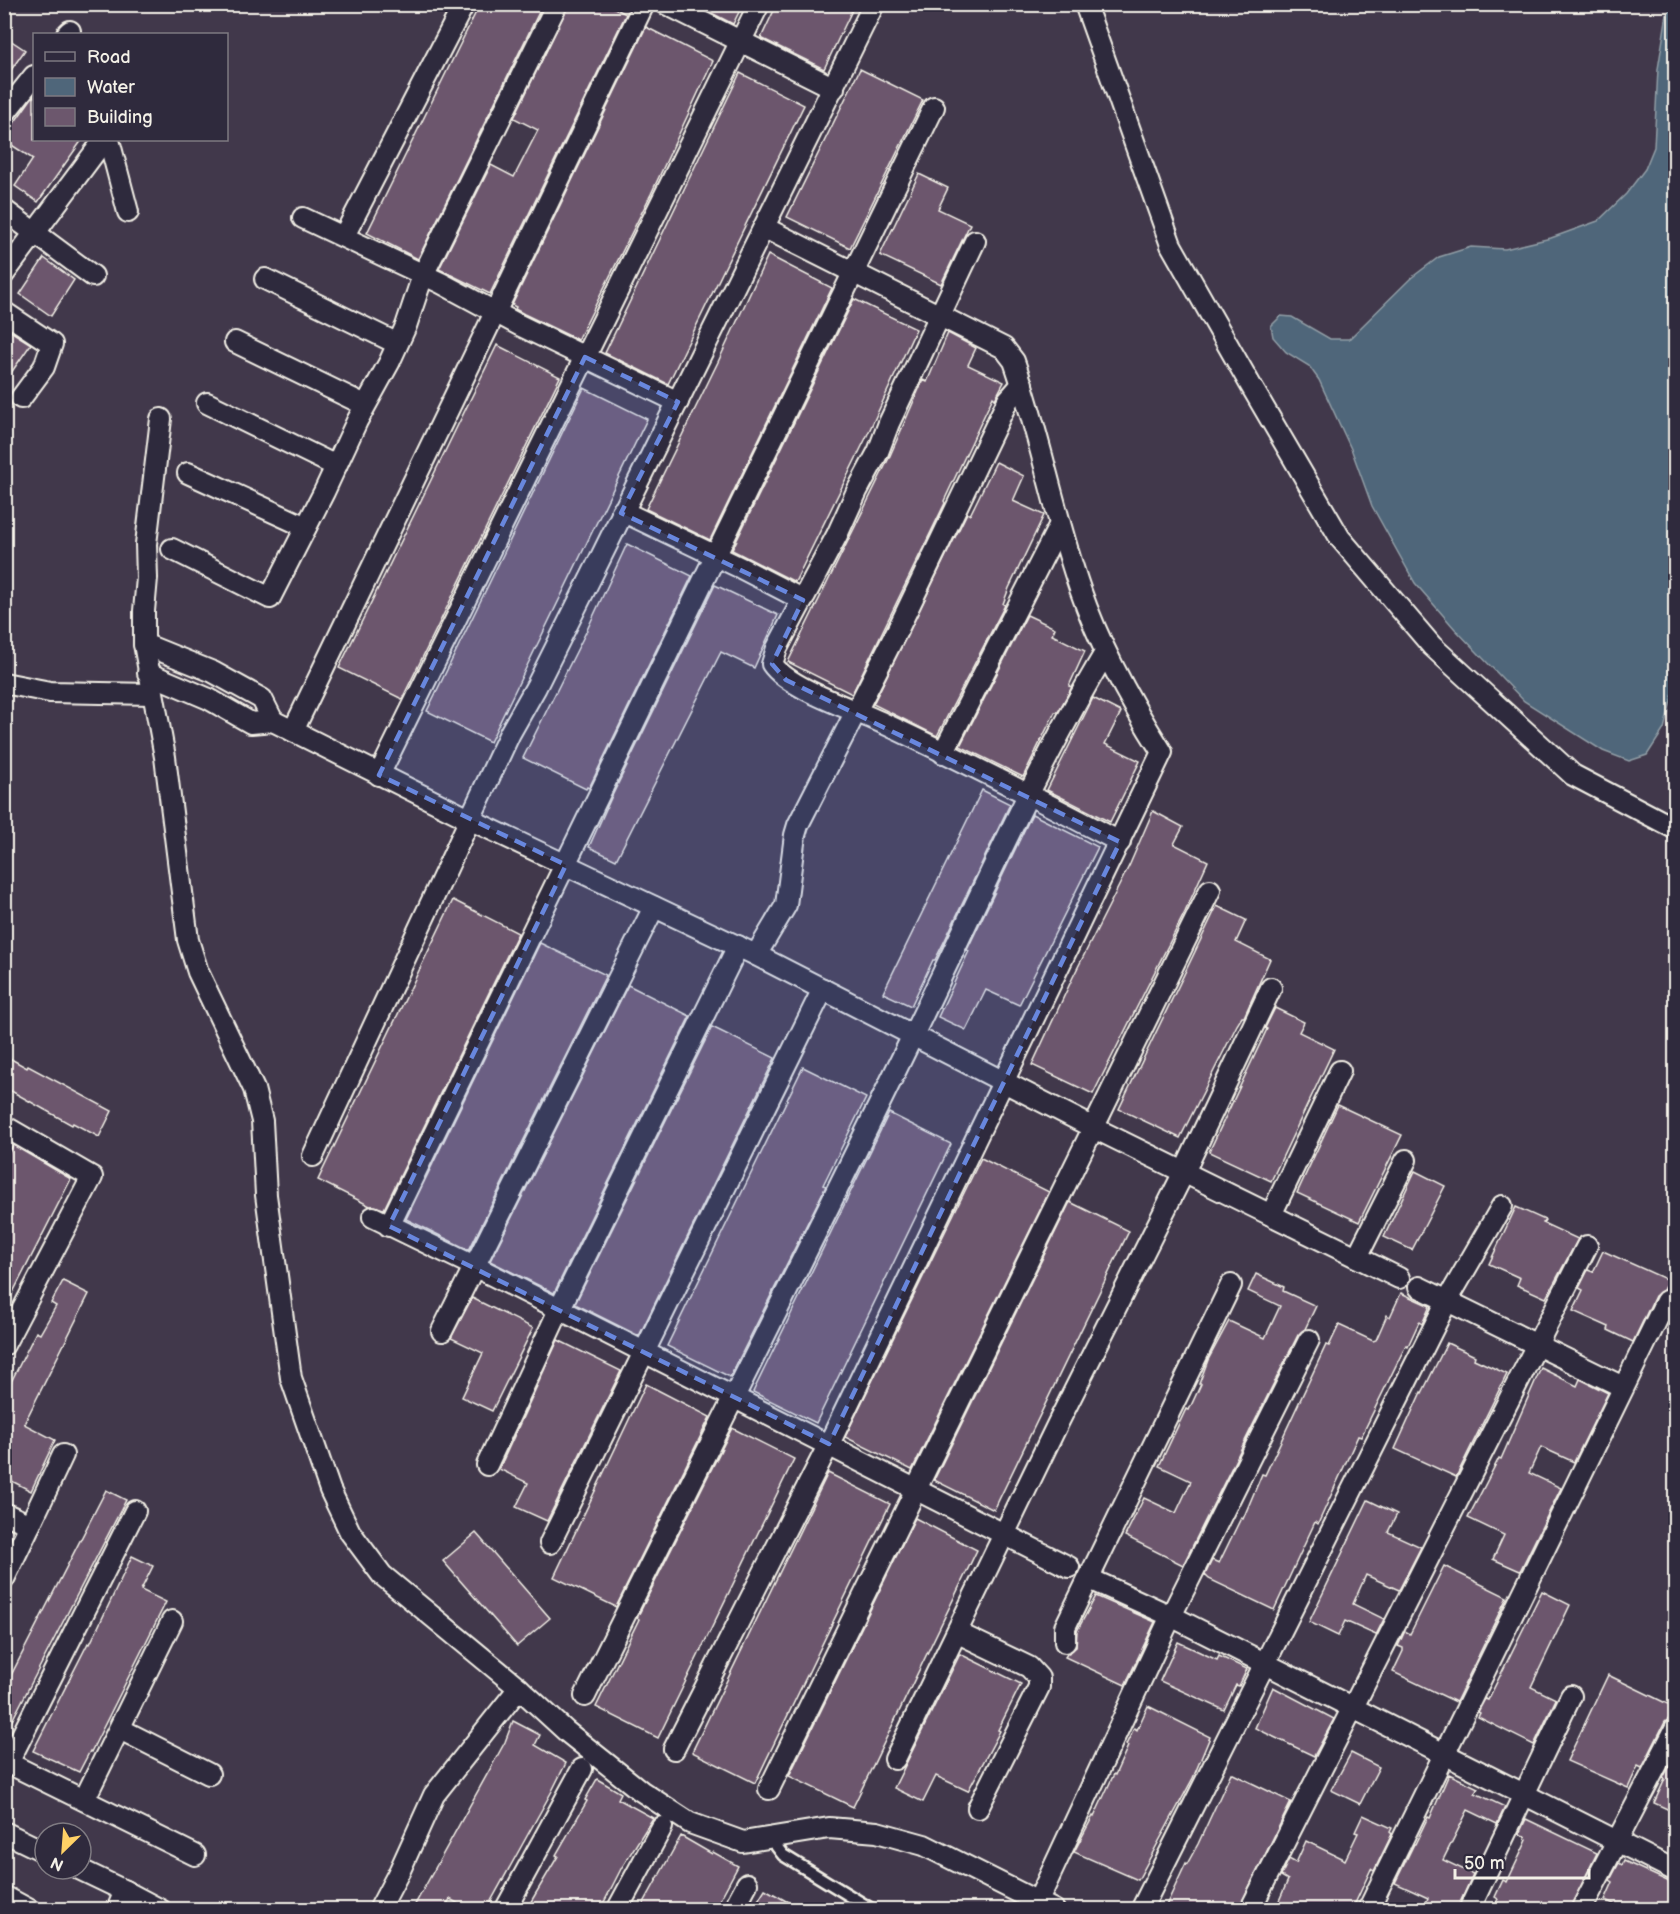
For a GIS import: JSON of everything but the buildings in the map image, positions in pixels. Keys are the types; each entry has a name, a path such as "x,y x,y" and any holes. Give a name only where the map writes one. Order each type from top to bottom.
{"street":[{"path":"344,236 464,4"},
{"path":"172,549 270,598 406,326 423,274 557,4"},
{"path":"293,731 644,4"},
{"path":"666,4 834,88"},
{"path":"379,775 759,4"},
{"path":"313,1156 510,733 540,678 765,228 874,4"},
{"path":"1085,4 1171,245 1340,538 1432,646 1573,775 1676,829"},
{"path":"4,114 33,77"},
{"path":"934,107 714,555 566,865 381,1222 474,1266 1070,1567"},
{"path":"4,274 103,141"},
{"path":"109,141 128,212"},
{"path":"4,210 93,276"},
{"path":"303,218 423,274 678,402"},
{"path":"674,1749 829,1444 1162,752 1124,690 1105,653 1080,589 1014,361 1004,348 765,228"},
{"path":"975,241 869,470 777,648 772,664 786,680 943,753 1119,842"},
{"path":"265,279 396,343"},
{"path":"4,312 52,344 44,367 21,398"},
{"path":"235,342 365,405"},
{"path":"487,1465 559,1310 747,951 786,905 798,825 900,625 1008,400 1022,384"},
{"path":"207,403 336,466"},
{"path":"160,419 146,544 144,644 165,757 188,940 198,972 254,1089 262,1121 266,1195 291,1378 330,1490 350,1532 382,1575 519,1688 567,1732 641,1791 690,1822 743,1842 829,1828 877,1832 924,1845 1046,1905 1171,1617 1309,1341"},
{"path":"188,473 306,527"},
{"path":"622,511 803,600"},
{"path":"943,753 1060,524"},
{"path":"144,644 213,672 262,699 273,721"},
{"path":"585,1696 913,1036 1071,710 1105,653"},
{"path":"148,673 209,699 251,723 273,721 469,819 747,951 1094,1128 1399,1278"},
{"path":"4,683 50,692 152,694"},
{"path":"769,1789 1210,890"},
{"path":"442,1331 654,907"},
{"path":"895,1759 1059,1421 1184,1172 1271,988"},
{"path":"550,1543 823,989"},
{"path":"1271,1215 1340,1071"},
{"path":"4,1345 92,1177 5,1127"},
{"path":"1357,1257 1406,1160"},
{"path":"1141,1910 1447,1301 1502,1206"},
{"path":"1250,1910 1587,1245"},
{"path":"1065,1642 1065,1627 1231,1285"},
{"path":"1419,1287 1623,1387"},
{"path":"1368,1910 1666,1301"},
{"path":"4,1579 63,1455"},
{"path":"135,1511 6,1762 195,1855"},
{"path":"4,1513 30,1525"},
{"path":"1090,1579 1171,1617 1676,1871"},
{"path":"84,1800 172,1621"},
{"path":"958,1633 1029,1667 1039,1678 1039,1687 978,1808"},
{"path":"379,1910 434,1795 519,1688"},
{"path":"1469,1910 1571,1696"},
{"path":"1581,1910 1676,1728"},
{"path":"120,1729 209,1774"},
{"path":"505,1910 582,1769"},
{"path":"617,1910 663,1827"},
{"path":"4,1832 33,1846"},
{"path":"93,1876 161,1910"},
{"path":"733,1910 747,1884"},
{"path":"117,1910 125,1891"},
{"path":"4,1896 30,1910"}],"lane":[{"path":"770,1838 783,1855 873,1910"}],"highlighted area":[{"path":"585,357 678,402 621,513 803,600 772,664 786,680 1120,842 829,1444 389,1226 566,865 379,775"}],"water":[{"path":"1673,5 1676,5 1675,685 1664,729 1647,755 1629,761 1603,751 1524,701 1455,629 1415,583 1372,506 1352,451 1319,380 1309,366 1286,352 1273,337 1271,326 1281,316 1292,317 1330,339 1349,339 1411,278 1439,257 1471,247 1505,249 1551,238 1598,221 1626,194 1645,169 1654,147 1658,69 1667,14"}]}
